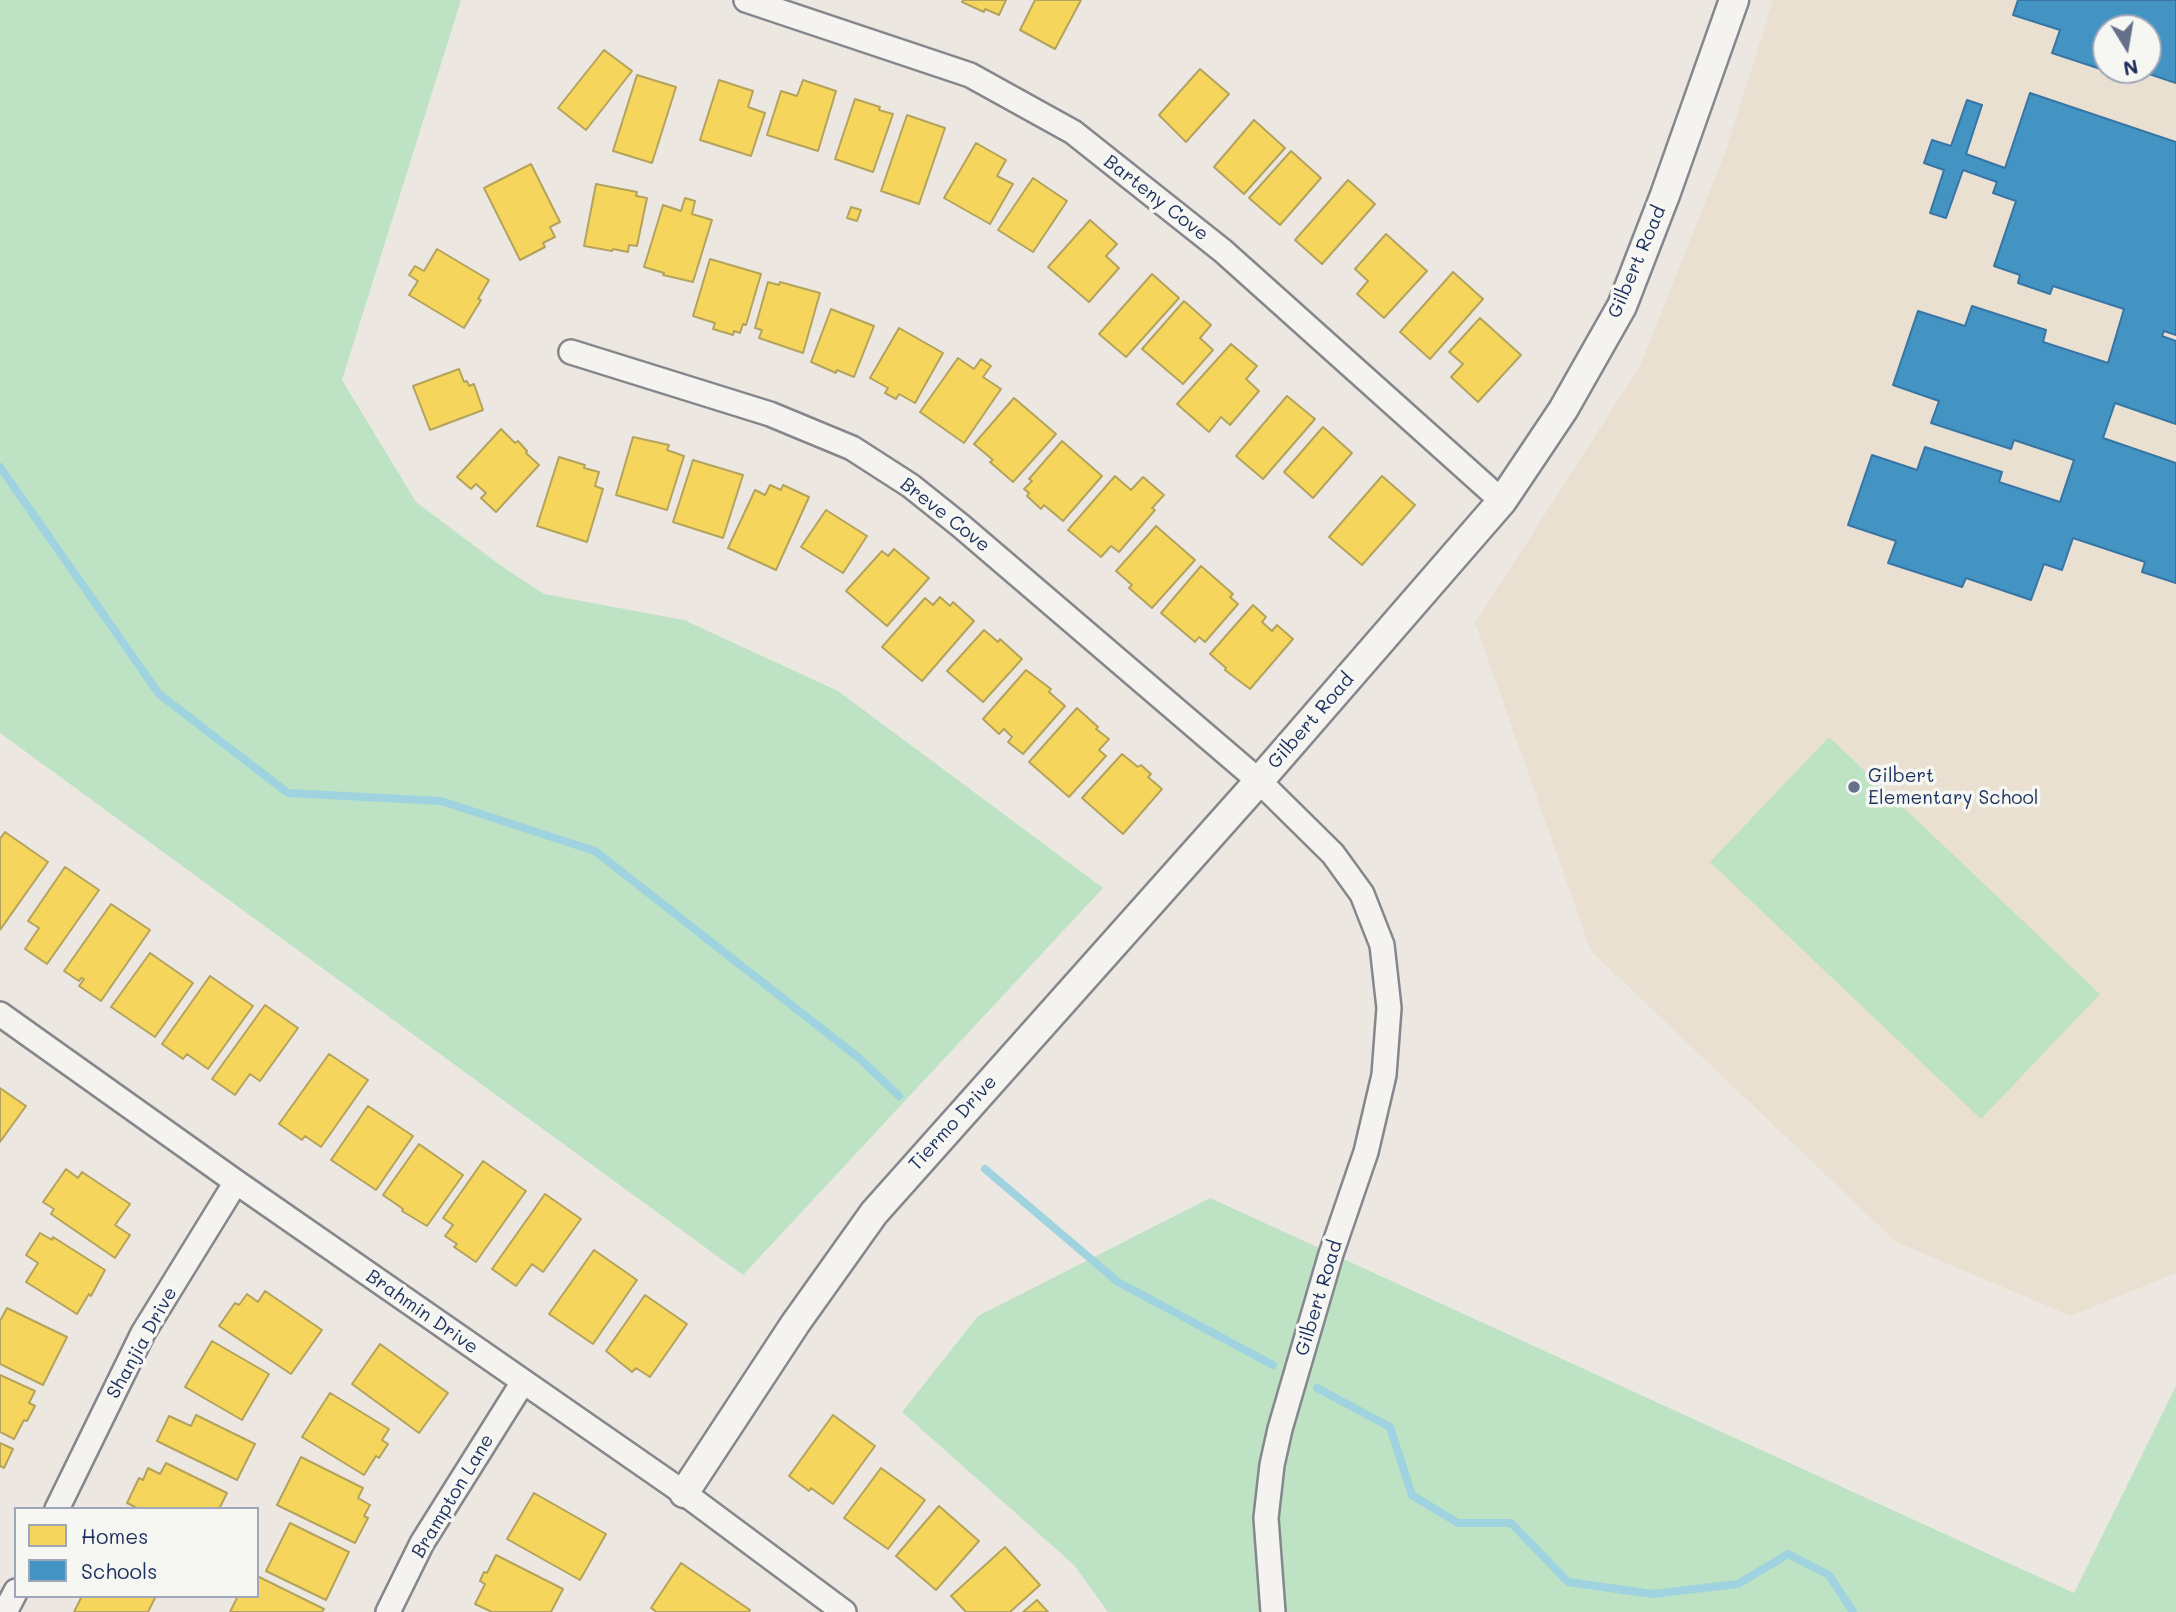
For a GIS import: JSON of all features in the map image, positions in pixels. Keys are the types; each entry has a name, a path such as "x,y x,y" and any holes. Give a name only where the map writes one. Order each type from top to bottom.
{"street":[{"name":"Barteny Cove","path":"746,0 970,75 1073,132 1223,251 1502,501"},
{"name":"Gilbert Road","path":"1273,1612 1266,1518 1272,1465 1331,1254 1367,1152 1384,1075 1389,1008 1382,945 1363,894 1333,854 1259,781 1502,501 1563,410 1622,306 1665,195 1734,0"},
{"name":"Breve Cove","path":"571,352 770,414 852,448 911,486 961,526 1259,781"},
{"name":"Tiermo Drive","path":"684,1493 788,1335 874,1213 1259,781"},
{"name":"Brahmin Drive","path":"0,1014 236,1182 684,1493 835,1609"},
{"name":"Shanjia Drive","path":"58,1507 143,1333 236,1182"},
{"name":"Brampton Lane","path":"388,1612 422,1543 523,1382"},
{"path":"5,1612 14,1595"}],"shaded area":[{"name":"Gilbert Elementary School","path":"1773,0 2176,0 2176,1273 2071,1316 1896,1242 1591,951 1475,623 1640,366 1727,147"}],"green space":[{"path":"0,0 461,0 342,380 416,502 504,568 544,594 684,620 838,691 1103,888 743,1275 0,733"},
{"path":"1829,737 2100,994 1981,1119 1710,862"},
{"path":"1210,1198 2074,1593 2176,1386 2176,1612 1108,1612 1074,1565 902,1412 978,1316"}],"building: Homes":[{"path":"1006,0 999,15 985,9 984,12 962,2"},
{"path":"1035,0 1081,0 1055,49 1020,30"},
{"path":"604,50 632,71 586,130 558,108"},
{"path":"1200,69 1229,94 1186,142 1159,115"},
{"path":"637,75 676,87 652,163 613,151"},
{"path":"719,80 753,91 748,107 765,113 751,156 700,140"},
{"path":"803,80 836,91 818,151 767,135 781,91 797,96"},
{"path":"855,99 893,114 873,172 835,159"},
{"path":"907,115 945,128 919,204 881,191"},
{"path":"1254,120 1285,148 1244,194 1214,167"},
{"path":"976,143 1006,160 997,176 1013,184 990,224 944,198"},
{"path":"1291,151 1321,178 1280,225 1249,198"},
{"path":"531,164 560,222 550,227 555,237 543,243 545,247 520,260 484,188"},
{"path":"1033,178 1067,201 1033,252 998,230"},
{"path":"1348,180 1375,204 1322,264 1295,240"},
{"path":"596,184 637,192 636,196 647,198 637,246 629,245 628,252 584,246"},
{"path":"685,198 695,201 692,214 712,220 693,282 644,267 663,205 681,211"},
{"path":"851,207 861,210 857,221 847,218"},
{"path":"1090,220 1117,244 1106,256 1119,268 1089,302 1048,267"},
{"path":"1386,234 1427,271 1384,318 1357,294 1368,281 1355,269"},
{"path":"437,249 489,280 478,299 481,300 464,328 409,295 418,281 409,275 415,266 424,271"},
{"path":"710,259 761,274 746,325 743,324 740,333 734,331 733,335 713,329 715,323 693,316"},
{"path":"1453,272 1483,299 1430,359 1400,332"},
{"path":"1152,274 1179,298 1126,357 1099,334"},
{"path":"768,282 779,285 780,282 820,293 803,353 759,338 762,330 755,328"},
{"path":"1184,301 1211,325 1200,338 1213,350 1183,384 1142,349"},
{"path":"831,309 874,326 854,377 837,370 836,373 811,362"},
{"path":"1480,318 1521,355 1478,402 1451,377 1463,364 1449,352"},
{"path":"899,328 943,353 915,403 899,394 896,399 885,393 888,388 870,378"},
{"path":"1231,344 1257,366 1246,379 1259,391 1230,425 1221,417 1209,432 1177,404"},
{"path":"958,358 974,369 981,359 991,366 983,377 1001,389 964,443 920,412"},
{"path":"459,369 464,382 467,381 469,386 474,384 483,410 430,430 413,386"},
{"path":"1287,396 1315,419 1263,479 1236,456"},
{"path":"1014,398 1056,434 1013,482 974,444"},
{"path":"1323,427 1352,453 1313,498 1284,472"},
{"path":"501,429 515,443 518,441 539,465 496,512 481,498 486,493 476,484 471,489 457,477"},
{"path":"633,437 669,445 667,450 684,456 667,510 616,495"},
{"path":"1062,441 1102,476 1063,521 1044,505 1041,509 1027,496 1029,493 1024,489 1032,481 1029,479"},
{"path":"559,457 599,472 595,486 603,489 587,542 537,526"},
{"path":"693,460 743,475 723,538 673,522"},
{"path":"1115,476 1131,490 1143,477 1164,495 1152,508 1155,510 1119,552 1111,546 1101,557 1068,530"},
{"path":"1382,476 1415,505 1362,565 1329,537"},
{"path":"770,485 781,490 783,485 809,497 776,570 728,548 755,490 765,495"},
{"path":"826,510 867,536 843,573 801,547"},
{"path":"1156,526 1195,560 1152,608 1129,588 1132,585 1116,571"},
{"path":"894,549 929,578 887,626 846,591 882,551 888,556"},
{"path":"1201,566 1233,594 1230,597 1238,604 1205,642 1199,637 1195,642 1161,613"},
{"path":"940,597 950,606 953,602 974,621 922,681 882,647 925,598 933,605"},
{"path":"1253,605 1266,617 1262,622 1272,631 1277,625 1293,639 1250,689 1225,670 1210,654"},
{"path":"984,630 998,642 1000,639 1022,659 983,702 947,671"},
{"path":"1026,670 1051,689 1049,692 1065,706 1023,754 1008,742 1012,737 1004,729 999,734 983,719"},
{"path":"1077,708 1109,739 1099,750 1106,756 1069,797 1029,762"},
{"path":"1122,754 1138,767 1141,765 1151,774 1148,777 1162,789 1123,834 1082,798"},
{"path":"5,832 48,862 0,930 0,839"},
{"path":"65,867 99,890 47,964 25,949 39,928 28,921"},
{"path":"111,904 150,930 101,1001 79,986 84,979 79,981 64,971"},
{"path":"150,953 193,983 155,1037 111,1007"},
{"path":"210,976 253,1006 208,1069 187,1054 183,1059 162,1044"},
{"path":"265,1005 298,1028 260,1081 250,1074 235,1095 212,1079"},
{"path":"329,1054 368,1080 321,1147 305,1136 302,1140 279,1124"},
{"path":"0,1088 26,1106 0,1142"},
{"path":"368,1106 413,1136 376,1190 331,1160"},
{"path":"419,1144 463,1175 427,1226 402,1211 403,1209 383,1195"},
{"path":"483,1161 526,1191 476,1262 454,1247 457,1244 445,1236 453,1225 443,1218"},
{"path":"66,1169 78,1178 82,1172 130,1204 115,1225 130,1235 115,1258 51,1214 54,1209 43,1202"},
{"path":"545,1194 581,1219 543,1272 532,1264 516,1286 492,1269"},
{"path":"40,1233 52,1240 53,1237 105,1270 91,1296 89,1294 77,1314 26,1282 38,1263 26,1255"},
{"path":"594,1250 637,1280 593,1344 549,1314"},
{"path":"265,1291 322,1330 291,1374 219,1326 235,1303 239,1305 247,1294 258,1302"},
{"path":"645,1295 687,1324 650,1377 636,1368 632,1372 606,1351"},
{"path":"7,1308 67,1337 43,1385 0,1364 0,1321"},
{"path":"212,1341 269,1374 242,1420 185,1387"},
{"path":"380,1344 448,1393 419,1433 352,1384"},
{"path":"0,1375 35,1391 29,1403 35,1406 14,1439 0,1432"},
{"path":"330,1393 389,1429 382,1440 388,1444 379,1458 376,1456 364,1475 302,1437"},
{"path":"196,1415 255,1444 237,1480 157,1441 169,1416 191,1426"},
{"path":"833,1415 875,1446 833,1504 789,1476"},
{"path":"0,1443 13,1449 4,1468 0,1466"},
{"path":"301,1457 363,1488 358,1498 370,1505 364,1516 368,1518 355,1543 277,1505"},
{"path":"166,1463 227,1493 220,1507 135,1507 127,1503 139,1478 143,1480 148,1468 160,1474"},
{"path":"881,1468 925,1500 888,1549 844,1518"},
{"path":"534,1493 606,1534 580,1580 507,1539"},
{"path":"939,1506 979,1541 936,1590 896,1556"},
{"path":"290,1523 349,1552 326,1600 266,1571"},
{"path":"1005,1547 1040,1585 1010,1612 966,1612 951,1596"},
{"path":"496,1555 563,1589 551,1612 492,1612 475,1604 485,1584 480,1581"},
{"path":"681,1563 750,1610 749,1612 657,1612 651,1608"},
{"path":"259,1577 324,1609 322,1612 230,1612 237,1598 259,1598"},
{"path":"81,1598 155,1598 148,1612 74,1612"},
{"path":"1037,1600 1048,1612 1023,1612"}],"building: Schools":[{"path":"2018,0 2176,0 2176,83 2162,78 2162,14 2092,14 2092,66 2052,53 2060,30 2013,15"},
{"path":"2030,93 2176,142 2176,335 2164,331 2162,336 2176,341 2176,424 2115,403 2103,438 2176,463 2176,583 2142,572 2145,562 2073,538 2062,570 2044,564 2031,600 1966,578 1962,587 1888,563 1896,541 1848,525 1872,455 1917,470 1925,447 2002,472 1999,482 2060,502 2074,460 2014,440 2011,449 1931,423 1939,401 1893,385 1918,311 1965,326 1972,306 2046,330 2043,342 2108,363 2124,309 2053,286 2050,294 2018,283 2020,275 1994,266 2016,201 1993,193 1997,182 1963,170 1946,218 1930,213 1944,170 1924,163 1932,140 1951,146 1967,100 1982,105 1966,154 2005,168"}],"waterway":[{"path":"0,467 159,694 288,793 441,801 595,851 859,1058 899,1096"},
{"path":"985,1169 1118,1282 1273,1365"},
{"path":"1317,1388 1390,1427 1412,1495 1458,1523 1511,1523 1568,1582 1652,1594 1738,1584 1788,1554 1829,1575 1853,1612"}],"place":[{"name":"Gilbert Elementary School","path":"1854,787"}]}
